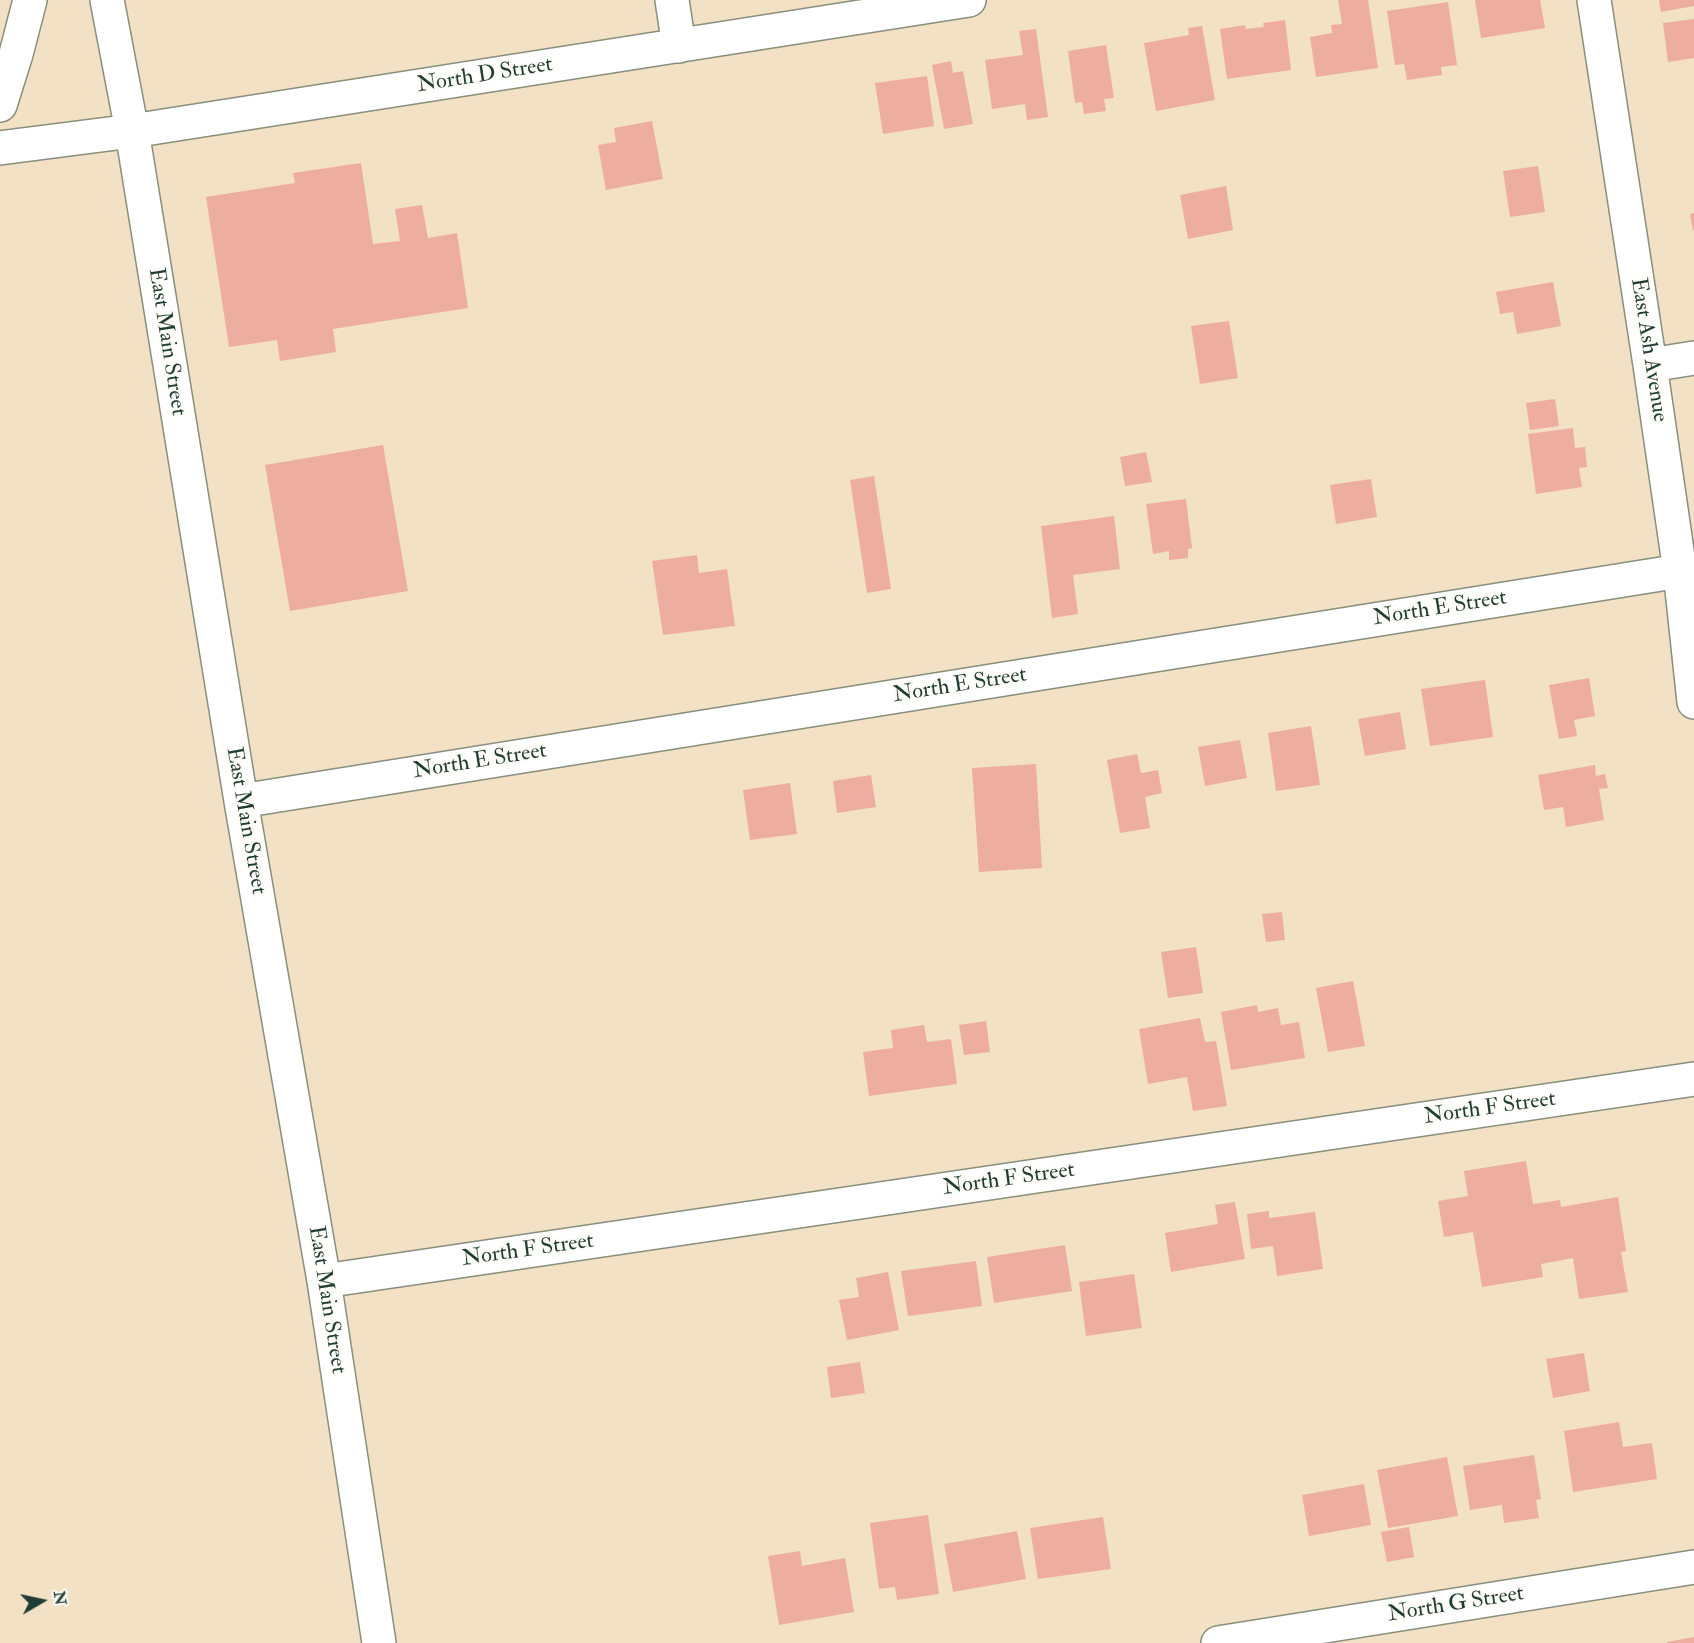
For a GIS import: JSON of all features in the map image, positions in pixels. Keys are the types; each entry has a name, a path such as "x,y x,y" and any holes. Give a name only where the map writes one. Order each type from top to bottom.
{"street":[{"path":"0,105 30,0"},
{"name":"East Main Street","path":"107,0 132,131 241,801 324,1281 379,1643"},
{"path":"672,0 679,46"},
{"name":"North D Street","path":"0,148 132,131 969,0"},
{"name":"East Ash Avenue","path":"1594,0 1680,571 1694,702"},
{"path":"1650,365 1694,358"},
{"name":"North E Street","path":"241,801 1680,571"},
{"name":"North F Street","path":"324,1281 1694,1079"},
{"name":"North G Street","path":"1218,1643 1694,1567"}],"building":[{"path":"1338,0 1368,0 1378,68 1316,77 1310,37 1332,33 1331,25 1342,24"},
{"path":"1475,0 1540,0 1545,28 1481,38"},
{"path":"1659,0 1694,0 1694,6 1661,12"},
{"path":"1448,2 1457,65 1441,67 1442,75 1407,80 1404,64 1395,65 1387,11"},
{"path":"1694,19 1694,58 1668,62 1663,23"},
{"path":"1285,20 1291,70 1227,79 1220,29 1245,25 1246,29 1264,27 1263,23"},
{"path":"1202,26 1215,100 1156,111 1144,43 1189,35 1188,28"},
{"path":"1036,29 1048,117 1027,120 1025,104 992,109 985,60 1023,55 1019,31"},
{"path":"1106,45 1114,98 1104,99 1106,111 1084,114 1082,102 1075,103 1068,51"},
{"path":"951,61 953,73 963,71 973,124 944,129 932,65"},
{"path":"927,76 934,126 883,134 875,83"},
{"path":"652,121 663,179 606,190 598,145 616,142 614,128"},
{"path":"361,163 373,244 400,241 395,209 422,205 428,238 457,233 468,308 333,329 336,352 280,361 277,340 229,347 206,197 295,183 293,173"},
{"path":"1538,166 1545,212 1510,217 1503,171"},
{"path":"1226,186 1233,230 1188,239 1180,195"},
{"path":"1694,213 1694,230 1693,230 1690,214"},
{"path":"1553,282 1561,326 1517,334 1513,312 1500,314 1496,292"},
{"path":"1229,321 1238,378 1200,384 1191,326"},
{"path":"1555,399 1559,426 1530,430 1526,403"},
{"path":"1573,428 1575,448 1585,447 1587,467 1579,468 1582,487 1536,494 1528,434"},
{"path":"383,445 408,591 290,611 265,465"},
{"path":"1146,452 1152,482 1125,486 1120,457"},
{"path":"874,476 891,589 867,593 850,480"},
{"path":"1371,479 1377,517 1336,524 1330,485"},
{"path":"1186,499 1192,548 1188,549 1188,558 1169,560 1169,551 1153,554 1146,504"},
{"path":"1114,516 1120,569 1073,575 1078,614 1052,618 1041,526"},
{"path":"697,555 699,573 727,569 735,626 663,635 652,561"},
{"path":"1589,678 1595,716 1574,720 1577,736 1559,739 1549,685"},
{"path":"1485,680 1493,737 1430,746 1421,689"},
{"path":"1400,712 1406,749 1365,756 1358,719"},
{"path":"1311,726 1320,785 1276,791 1268,733"},
{"path":"1240,740 1247,778 1205,786 1198,747"},
{"path":"1137,754 1141,773 1158,770 1162,793 1145,797 1150,828 1120,833 1107,760"},
{"path":"1036,764 1042,868 979,872 972,768"},
{"path":"1595,765 1596,776 1605,774 1608,788 1599,789 1604,820 1566,827 1563,807 1544,810 1538,775"},
{"path":"871,775 876,807 837,813 833,781"},
{"path":"790,783 797,834 750,840 743,790"},
{"path":"1282,912 1285,940 1266,942 1262,914"},
{"path":"1196,947 1203,993 1168,998 1161,952"},
{"path":"1353,981 1365,1046 1328,1052 1316,988"},
{"path":"1257,1005 1258,1012 1278,1008 1281,1025 1299,1022 1305,1058 1231,1070 1221,1012"},
{"path":"1200,1018 1205,1042 1216,1041 1227,1106 1193,1111 1187,1077 1148,1084 1139,1029"},
{"path":"986,1021 990,1052 964,1055 959,1025"},
{"path":"924,1025 927,1042 951,1039 957,1084 869,1096 863,1052 893,1048 891,1030"},
{"path":"1526,1161 1533,1204 1560,1200 1561,1207 1618,1197 1626,1251 1621,1252 1628,1292 1579,1299 1573,1258 1541,1264 1543,1277 1482,1287 1473,1232 1444,1237 1438,1201 1468,1196 1464,1171"},
{"path":"1235,1202 1245,1259 1171,1272 1165,1233 1218,1224 1215,1205"},
{"path":"1269,1211 1269,1218 1315,1212 1323,1269 1277,1276 1273,1246 1251,1249 1247,1214"},
{"path":"1065,1245 1072,1291 994,1303 987,1257"},
{"path":"976,1261 982,1306 908,1316 901,1271"},
{"path":"888,1272 899,1330 847,1340 839,1300 859,1297 856,1278"},
{"path":"1134,1274 1142,1328 1086,1336 1079,1282"},
{"path":"1584,1353 1590,1391 1553,1398 1546,1359"},
{"path":"860,1362 865,1393 831,1398 827,1367"},
{"path":"1619,1422 1623,1447 1652,1443 1657,1479 1573,1492 1564,1431"},
{"path":"1534,1455 1541,1499 1536,1500 1539,1518 1504,1523 1502,1505 1470,1510 1463,1466"},
{"path":"1447,1457 1458,1516 1388,1528 1377,1470"},
{"path":"1364,1484 1371,1525 1309,1536 1302,1495"},
{"path":"928,1515 939,1594 897,1600 895,1587 879,1589 870,1523"},
{"path":"1103,1517 1111,1569 1038,1579 1030,1528"},
{"path":"1409,1527 1414,1557 1387,1562 1381,1532"},
{"path":"1017,1531 1026,1579 953,1592 944,1544"},
{"path":"800,1551 802,1566 845,1558 854,1612 779,1625 768,1556"},
{"path":"1694,1637 1694,1643 1667,1643 1667,1642"}]}
